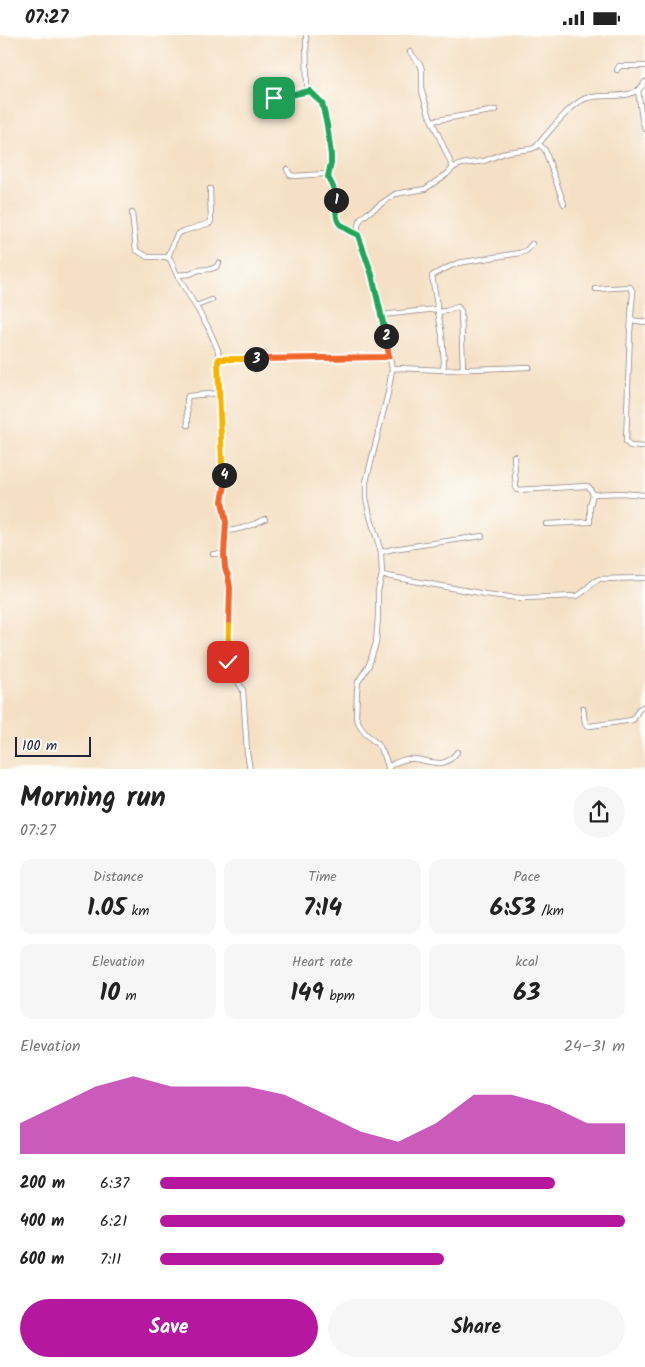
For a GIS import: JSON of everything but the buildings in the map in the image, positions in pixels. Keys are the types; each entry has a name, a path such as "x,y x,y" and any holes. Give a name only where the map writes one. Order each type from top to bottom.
{"street":[{"path":"306,35 307,85 310,91 322,103 327,125 331,155 328,177 335,193 336,218 343,228 358,235"},
{"path":"410,52 421,65 422,92 432,121 453,168"},
{"path":"617,70 620,66 645,66"},
{"path":"645,82 641,90 642,119 645,129"},
{"path":"457,752 454,759 446,766 439,767 414,759 406,759 394,763 389,768 377,744 364,733 356,717 358,682 369,665 376,643 378,591 382,575 381,552 370,517 366,498 366,482 392,369 382,315 372,275 358,235 358,227 361,219 395,194 425,189 453,168 462,164 491,159 507,152 536,147 582,100 589,97 619,96 641,90"},
{"path":"266,92 274,98 310,91"},
{"path":"432,121 496,110"},
{"path":"539,144 545,149 564,204"},
{"path":"287,169 290,175 294,176 324,175 328,177"},
{"path":"210,189 210,223 177,234 168,257 214,339 218,351 222,464 225,485 222,501 226,531 224,554 230,600 227,656 229,665 243,690 250,769"},
{"path":"132,213 136,250 148,257 168,257"},
{"path":"443,370 442,335 432,279 435,274 458,263 520,253 526,251 532,244"},
{"path":"177,275 211,269 219,263"},
{"path":"596,289 626,287 632,289 626,442 630,446 645,447"},
{"path":"196,306 212,300"},
{"path":"382,315 446,311 458,307 461,311 463,369"},
{"path":"632,320 645,322"},
{"path":"219,359 373,358 389,356"},
{"path":"392,369 443,370 529,367"},
{"path":"188,425 188,396 219,393"},
{"path":"514,456 517,490 587,486 593,494 590,506 590,522 546,524"},
{"path":"593,494 621,493 645,495"},
{"path":"226,531 235,530 265,519"},
{"path":"381,552 482,536"},
{"path":"213,554 224,554"},
{"path":"382,575 485,594 523,598 577,596 584,592 594,581 600,579 645,578"},
{"path":"583,708 585,723 590,726 633,720 639,709 645,706"}],"route":[{"path":"228,662 230,587 225,568 224,554 226,522 222,501 225,485 222,464 219,359 382,358 389,356 372,275 358,235 343,228 336,218 335,193 328,177 331,155 322,103 310,91 274,98"}]}
